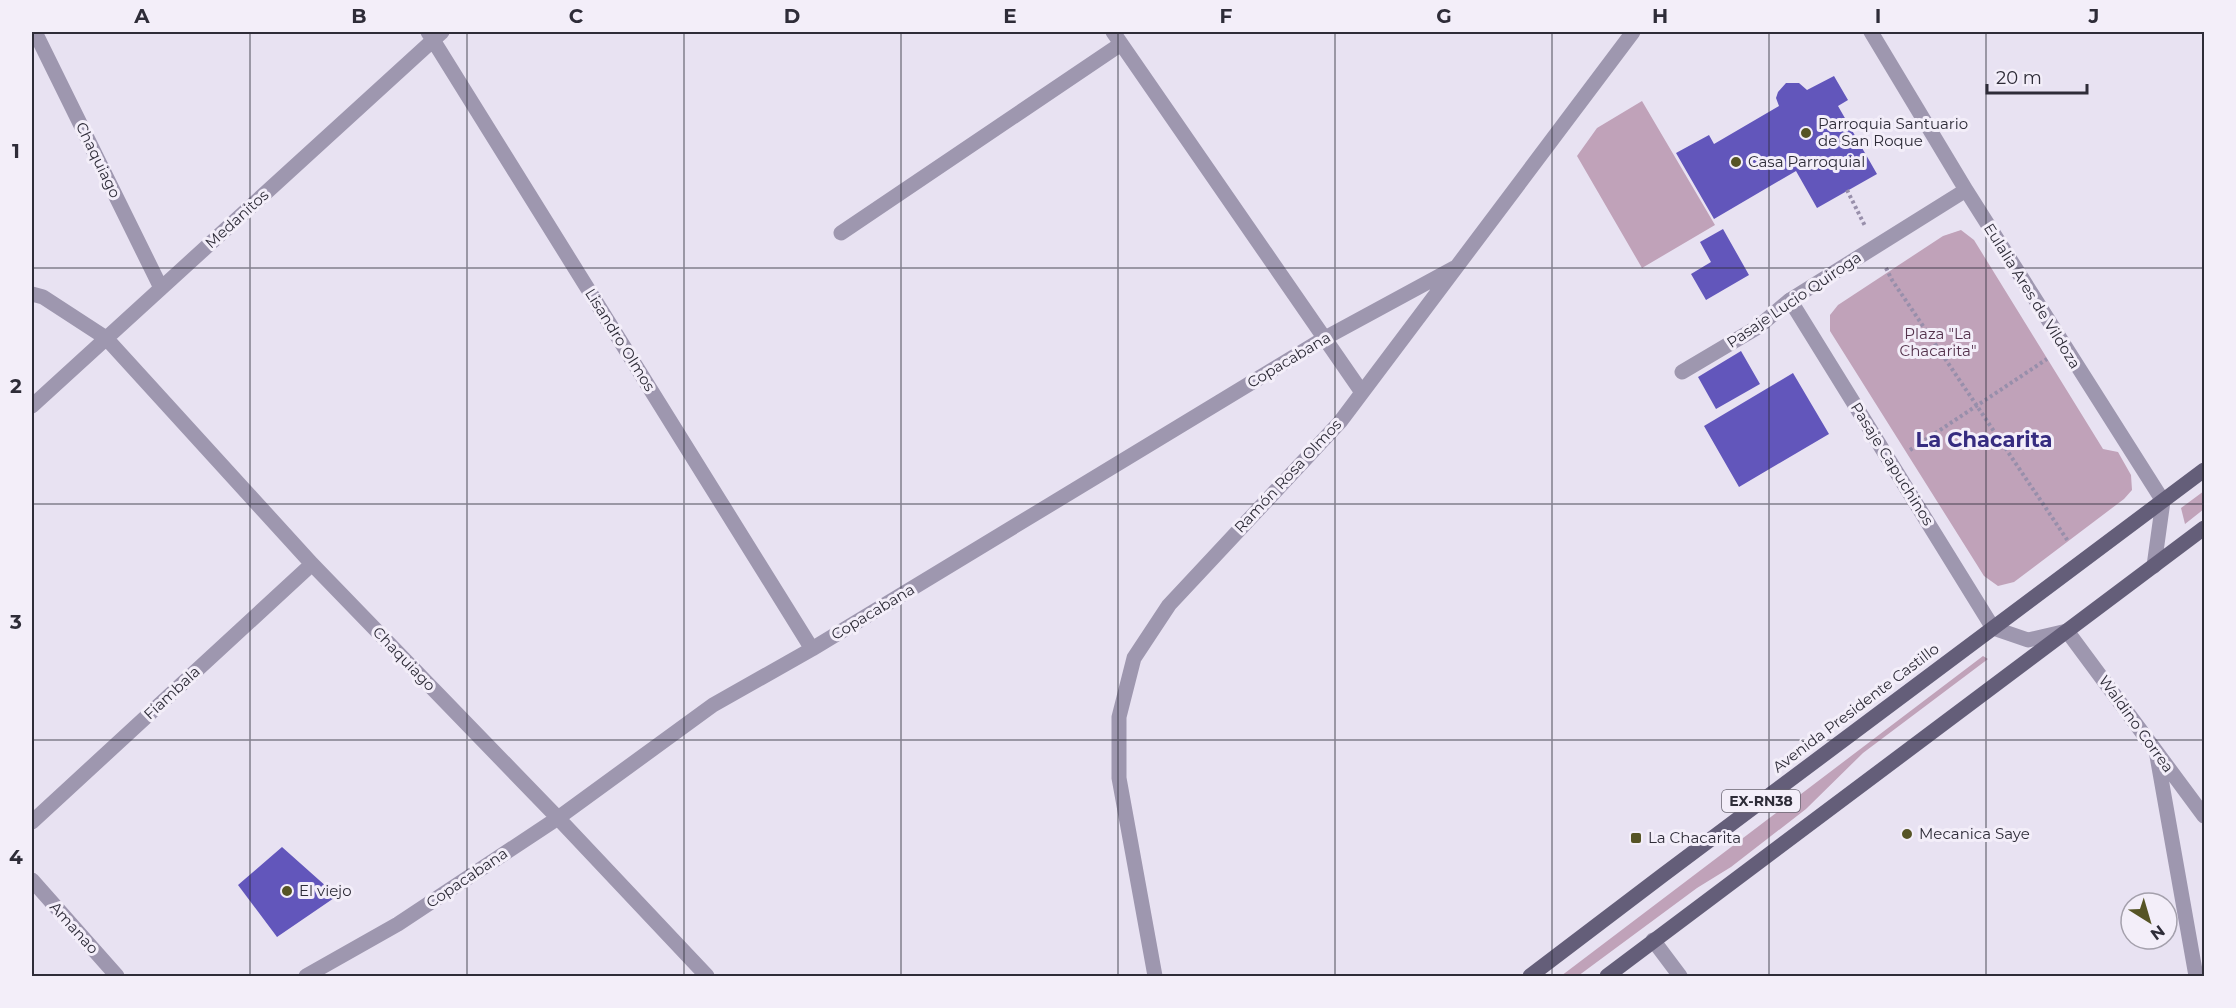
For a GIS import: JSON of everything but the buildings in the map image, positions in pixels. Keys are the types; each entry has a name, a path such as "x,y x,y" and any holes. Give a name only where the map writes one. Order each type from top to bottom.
{"main road":[{"name":"Avenida Presidente Castillo","path":"1530,976 2205,470"},
{"name":"EX-RN38","path":"1607,976 2205,528"}],"street":[{"name":"Chaquiago","path":"35,32 160,288"},
{"name":"Ramón Rosa Olmos","path":"1155,976 1119,778 1119,717 1134,658 1169,605 1340,422 1361,391 1633,32"},
{"name":"Eulalia Ares de Vildoza","path":"1871,32 1966,190 2163,501"},
{"name":"Medanitos","path":"32,406 434,34"},
{"name":"Lisandro Olmos","path":"434,34 812,649"},
{"path":"841,233 1117,38 1361,391"},
{"name":"Pasaje Lucio Quiroga","path":"1682,372 1758,327 1790,300 1966,190"},
{"name":"Copacabana","path":"306,976 398,924 558,818 713,705 812,649 1325,338 1454,268"},
{"name":"Chaquiago","path":"32,294 43,297 106,338 312,564 707,976"},
{"name":"Pasaje Capuchinos","path":"1790,300 1993,628"},
{"path":"2154,566 2163,501"},
{"name":"Fiambala","path":"32,822 312,564"},
{"path":"1993,628 2028,640 2067,631"},
{"name":"Waldino Correa","path":"2067,631 2205,816"},
{"path":"2157,753 2196,976"},
{"name":"Amanao","path":"32,880 117,976"},
{"path":"1653,940 1680,976"}],"path":[{"path":"1847,190 1892,280 2082,562"},
{"path":"1891,463 2065,347"}],"green space":[{"path":"1642,101 1715,225 1642,268 1577,156 1597,128"},
{"name":"Plaza \"La Chacarita\"","path":"1961,230 1974,240 2103,449 2118,452 2131,475 2132,490 2124,499 2014,582 1998,586 1984,576 1830,331 1830,315 1838,305 1943,236"},
{"path":"2204,491 2204,509 2185,524 2181,508"},
{"path":"1983,656 1988,659 1863,753 1806,809 1731,867 1697,888 1578,976 1561,976"}],"place":[{"name":"Parroquia Santuario de San Roque","path":"1806,133"},
{"name":"Casa Parroquial","path":"1736,162"},
{"name":"Mecanica Saye","path":"1907,834"},
{"name":"La Chacarita","path":"1636,838"},
{"name":"El viejo","path":"287,891"}],"district":[{"name":"La Chacarita","path":"1984,440"}]}
